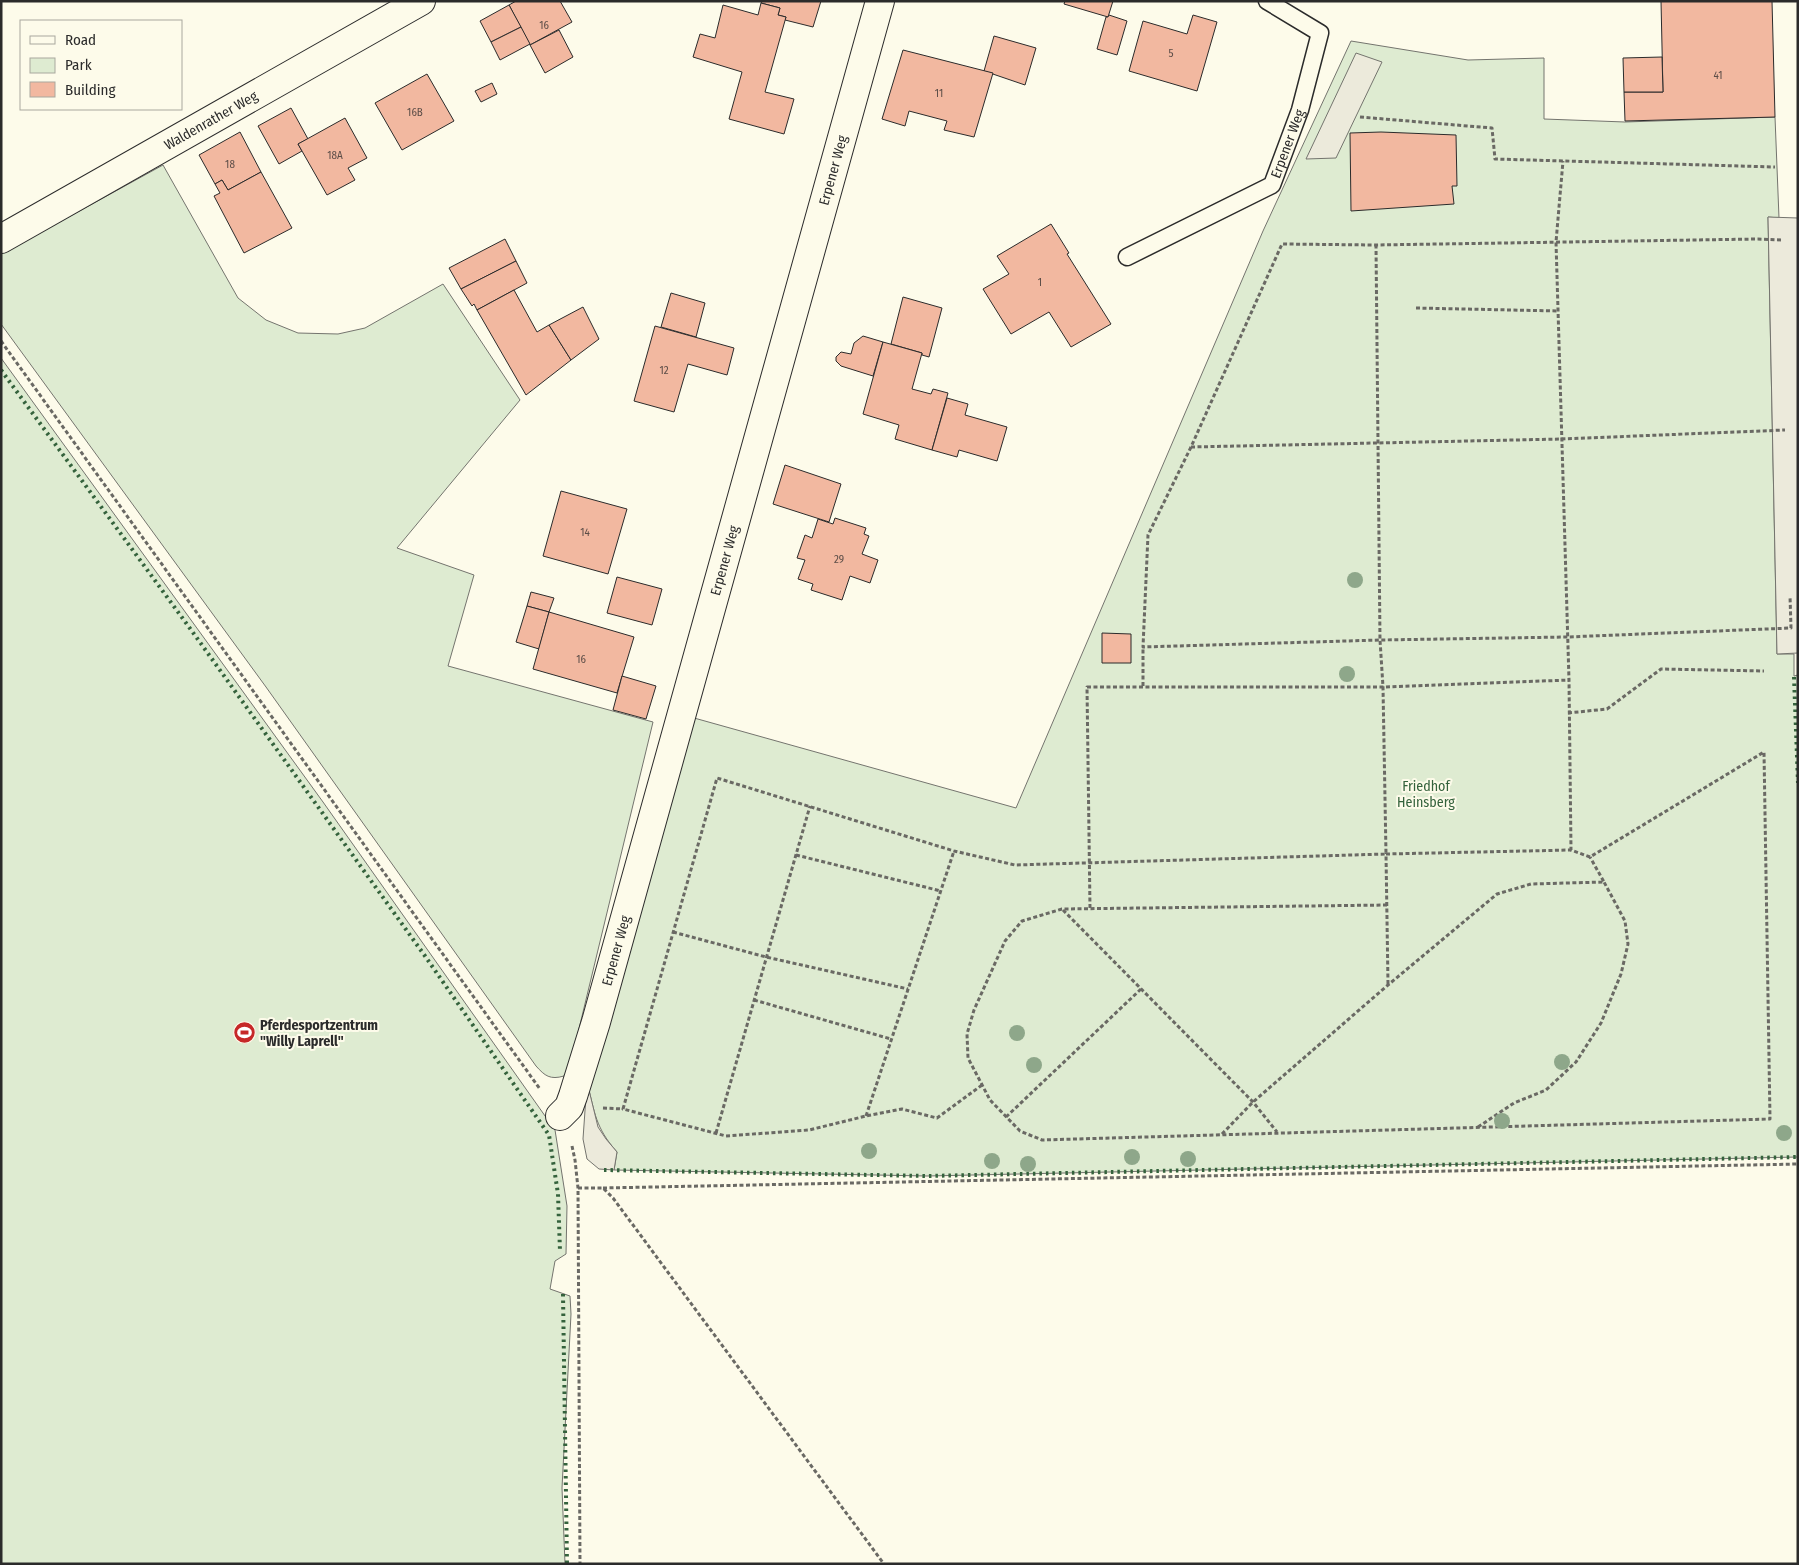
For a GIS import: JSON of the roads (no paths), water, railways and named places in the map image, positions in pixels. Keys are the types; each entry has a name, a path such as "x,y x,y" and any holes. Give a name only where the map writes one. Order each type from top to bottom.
{"street":[{"name":"Waldenrather Weg","path":"1,239 421,1"},
{"name":"Erpener Weg","path":"560,1116 569,1107 596,1022 880,1"}],"lane":[{"name":"Erpener Weg","path":"1127,256 1272,185 1300,110 1320,33 1267,1"}],"place":[{"name":"Pferdesportzentrum \"Willy Laprell\"","path":"244,1033"}],"park label":[{"name":"Friedhof Heinsberg","path":"1426,794"}]}
